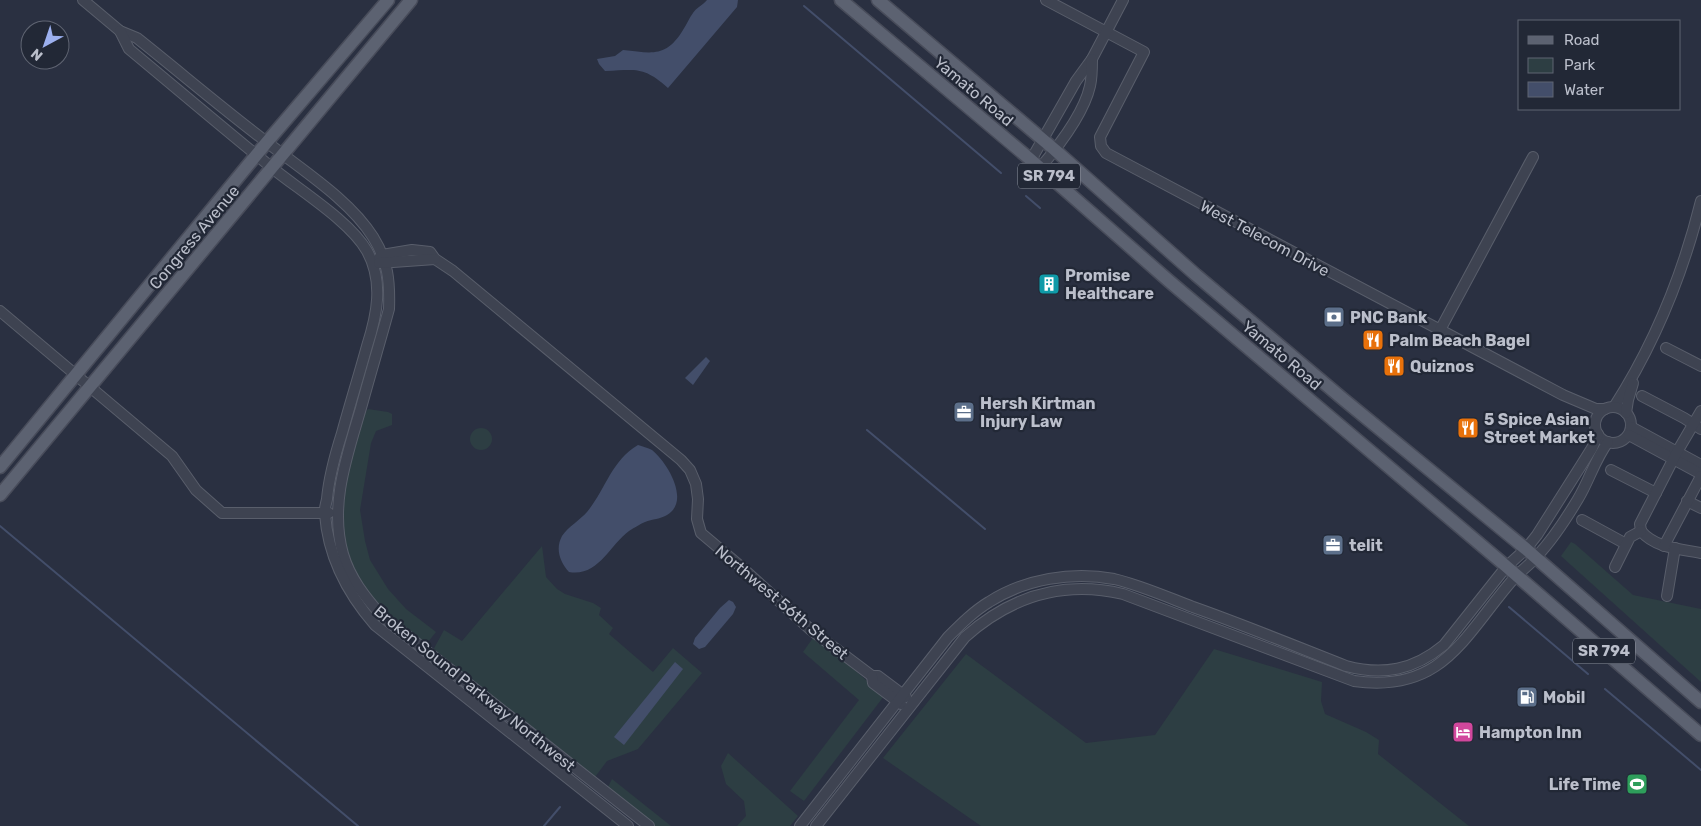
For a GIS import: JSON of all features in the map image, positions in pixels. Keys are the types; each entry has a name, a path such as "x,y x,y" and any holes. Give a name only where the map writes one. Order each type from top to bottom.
{"main road":[{"name":"Congress Avenue","path":"0,495 83,380 267,142 388,0"},
{"name":"Congress Avenue","path":"0,467 83,380 272,168 411,0"},
{"name":"Yamato Road","path":"841,0 1701,735"},
{"name":"Yamato Road","path":"878,0 1056,150 1237,309 1526,549 1701,702"},
{"path":"1170,281 1180,274 1188,276 1219,302 1237,309"},
{"path":"1314,403 1327,406 1337,404 1344,399"}],"street":[{"path":"82,0 120,30"},
{"path":"1046,0 1107,32"},
{"path":"1035,164 1043,139 1076,81 1092,59 1123,0"},
{"name":"Broken Sound Parkway Northwest","path":"120,30 137,38 354,212 373,237 383,259 390,284 389,309 345,463 338,499 343,554 352,578 381,615 649,826"},
{"name":"Broken Sound Parkway Northwest","path":"120,30 129,49 272,168 344,224 362,244 372,263 378,293 375,319 334,458 328,482 324,512 330,543 345,583 359,607 375,625 628,826"},
{"name":"West Telecom Drive","path":"1107,32 1144,52 1100,137 1101,146 1106,153 1563,395 1596,409 1609,408"},
{"path":"1035,164 1056,150 1066,135 1091,84 1092,59"},
{"path":"1440,330 1533,158"},
{"path":"1626,413 1628,400 1639,366 1658,328 1678,280 1692,238 1701,201"},
{"name":"Northwest 56th Street","path":"383,259 412,250 430,252 436,259 454,271 685,464 694,477 698,492 697,524 702,534 739,564 811,630 872,676 878,676 910,706"},
{"path":"372,263 383,259"},
{"path":"0,310 172,456 196,490 222,513 338,513"},
{"path":"1666,348 1701,366"},
{"path":"800,826 948,636 989,601 1027,585 1050,579 1082,576 1125,582 1209,612 1346,666 1372,670 1391,670 1421,661 1444,644 1506,567 1526,549 1548,520 1592,448 1598,434 1596,423 1600,414 1609,408 1639,366"},
{"name":"West Telecom Drive","path":"1563,395 1586,412 1596,423"},
{"path":"1642,396 1697,426"},
{"path":"1598,434 1608,442 1620,442 1630,431 1631,422 1626,413 1621,408 1609,408"},
{"path":"1701,411 1697,426 1676,456 1640,524 1641,531 1646,538 1664,546 1701,553"},
{"path":"1630,431 1676,456 1701,475 1664,546"},
{"path":"816,826 965,636 984,621 1006,608 1051,591 1080,588 1123,594 1340,677 1368,683 1401,681 1423,674 1443,662 1461,644 1516,576 1536,558 1560,527 1580,496 1601,452 1608,442"},
{"path":"1676,456 1701,464"},
{"path":"1611,470 1656,493"},
{"path":"1687,501 1701,508"},
{"path":"1582,520 1626,544"},
{"path":"1614,567 1630,537 1641,531"},
{"path":"1667,596 1675,548"},
{"path":"977,610 984,621"},
{"path":"1205,624 1209,612"}],"green space":[{"path":"368,409 392,414 392,425 376,431 371,443 360,510 365,541 370,560 388,589 406,609 436,632 424,647 389,620 365,591 347,557 342,523 343,488 359,422"},
{"path":"481,428 491,435 492,439 485,449 481,450 471,443 470,439 477,429"},
{"path":"1571,542 1633,595 1701,609 1701,682 1561,556"},
{"path":"542,546 546,577 557,589 565,594 593,603 601,608 599,615 613,628 609,634 653,672 673,648 702,673 638,749 607,761 595,777 432,652 444,630 462,641"},
{"path":"815,635 884,696 804,801 790,791 859,700 803,652"},
{"path":"1214,649 1322,682 1321,701 1325,714 1366,732 1379,740 1378,754 1469,826 981,826 883,758 966,654 1086,743 1155,735"},
{"path":"728,753 798,816 790,826 737,826 746,816 744,801 726,784 721,766"},
{"path":"612,779 671,826 651,826 606,791"}],"water":[{"path":"707,0 738,0 737,7 668,88 646,73 632,70 605,71 599,64 597,59 615,56 623,50 658,52 671,45 677,39 694,11"},
{"path":"706,357 710,361 693,385 685,378"},
{"path":"638,445 652,450 670,472 677,491 677,501 674,509 665,516 645,522 629,531 602,559 588,570 569,572 563,564 559,550 562,536 594,503 621,459"},
{"path":"729,600 736,607 733,614 705,647 699,649 693,644 695,638"},
{"path":"675,662 683,669 624,745 614,737"}],"waterway":[{"path":"804,6 1001,173"},
{"path":"1026,196 1040,208"},
{"path":"867,430 985,529"},
{"path":"0,526 358,826"},
{"path":"1509,607 1588,674"},
{"path":"1605,689 1701,770"},
{"path":"544,826 560,807"}],"place":[{"name":"Promise Healthcare","path":"1049,284"},
{"name":"PNC Bank","path":"1334,317"},
{"name":"Palm Beach Bagel","path":"1373,340"},
{"name":"Quiznos","path":"1394,366"},
{"name":"Hersh Kirtman Injury Law","path":"964,412"},
{"name":"5 Spice Asian Street Market","path":"1468,428"},
{"name":"telit","path":"1333,545"},
{"name":"Mobil","path":"1527,697"},
{"name":"Hampton Inn","path":"1463,732"},
{"name":"Life Time","path":"1637,784"}]}
